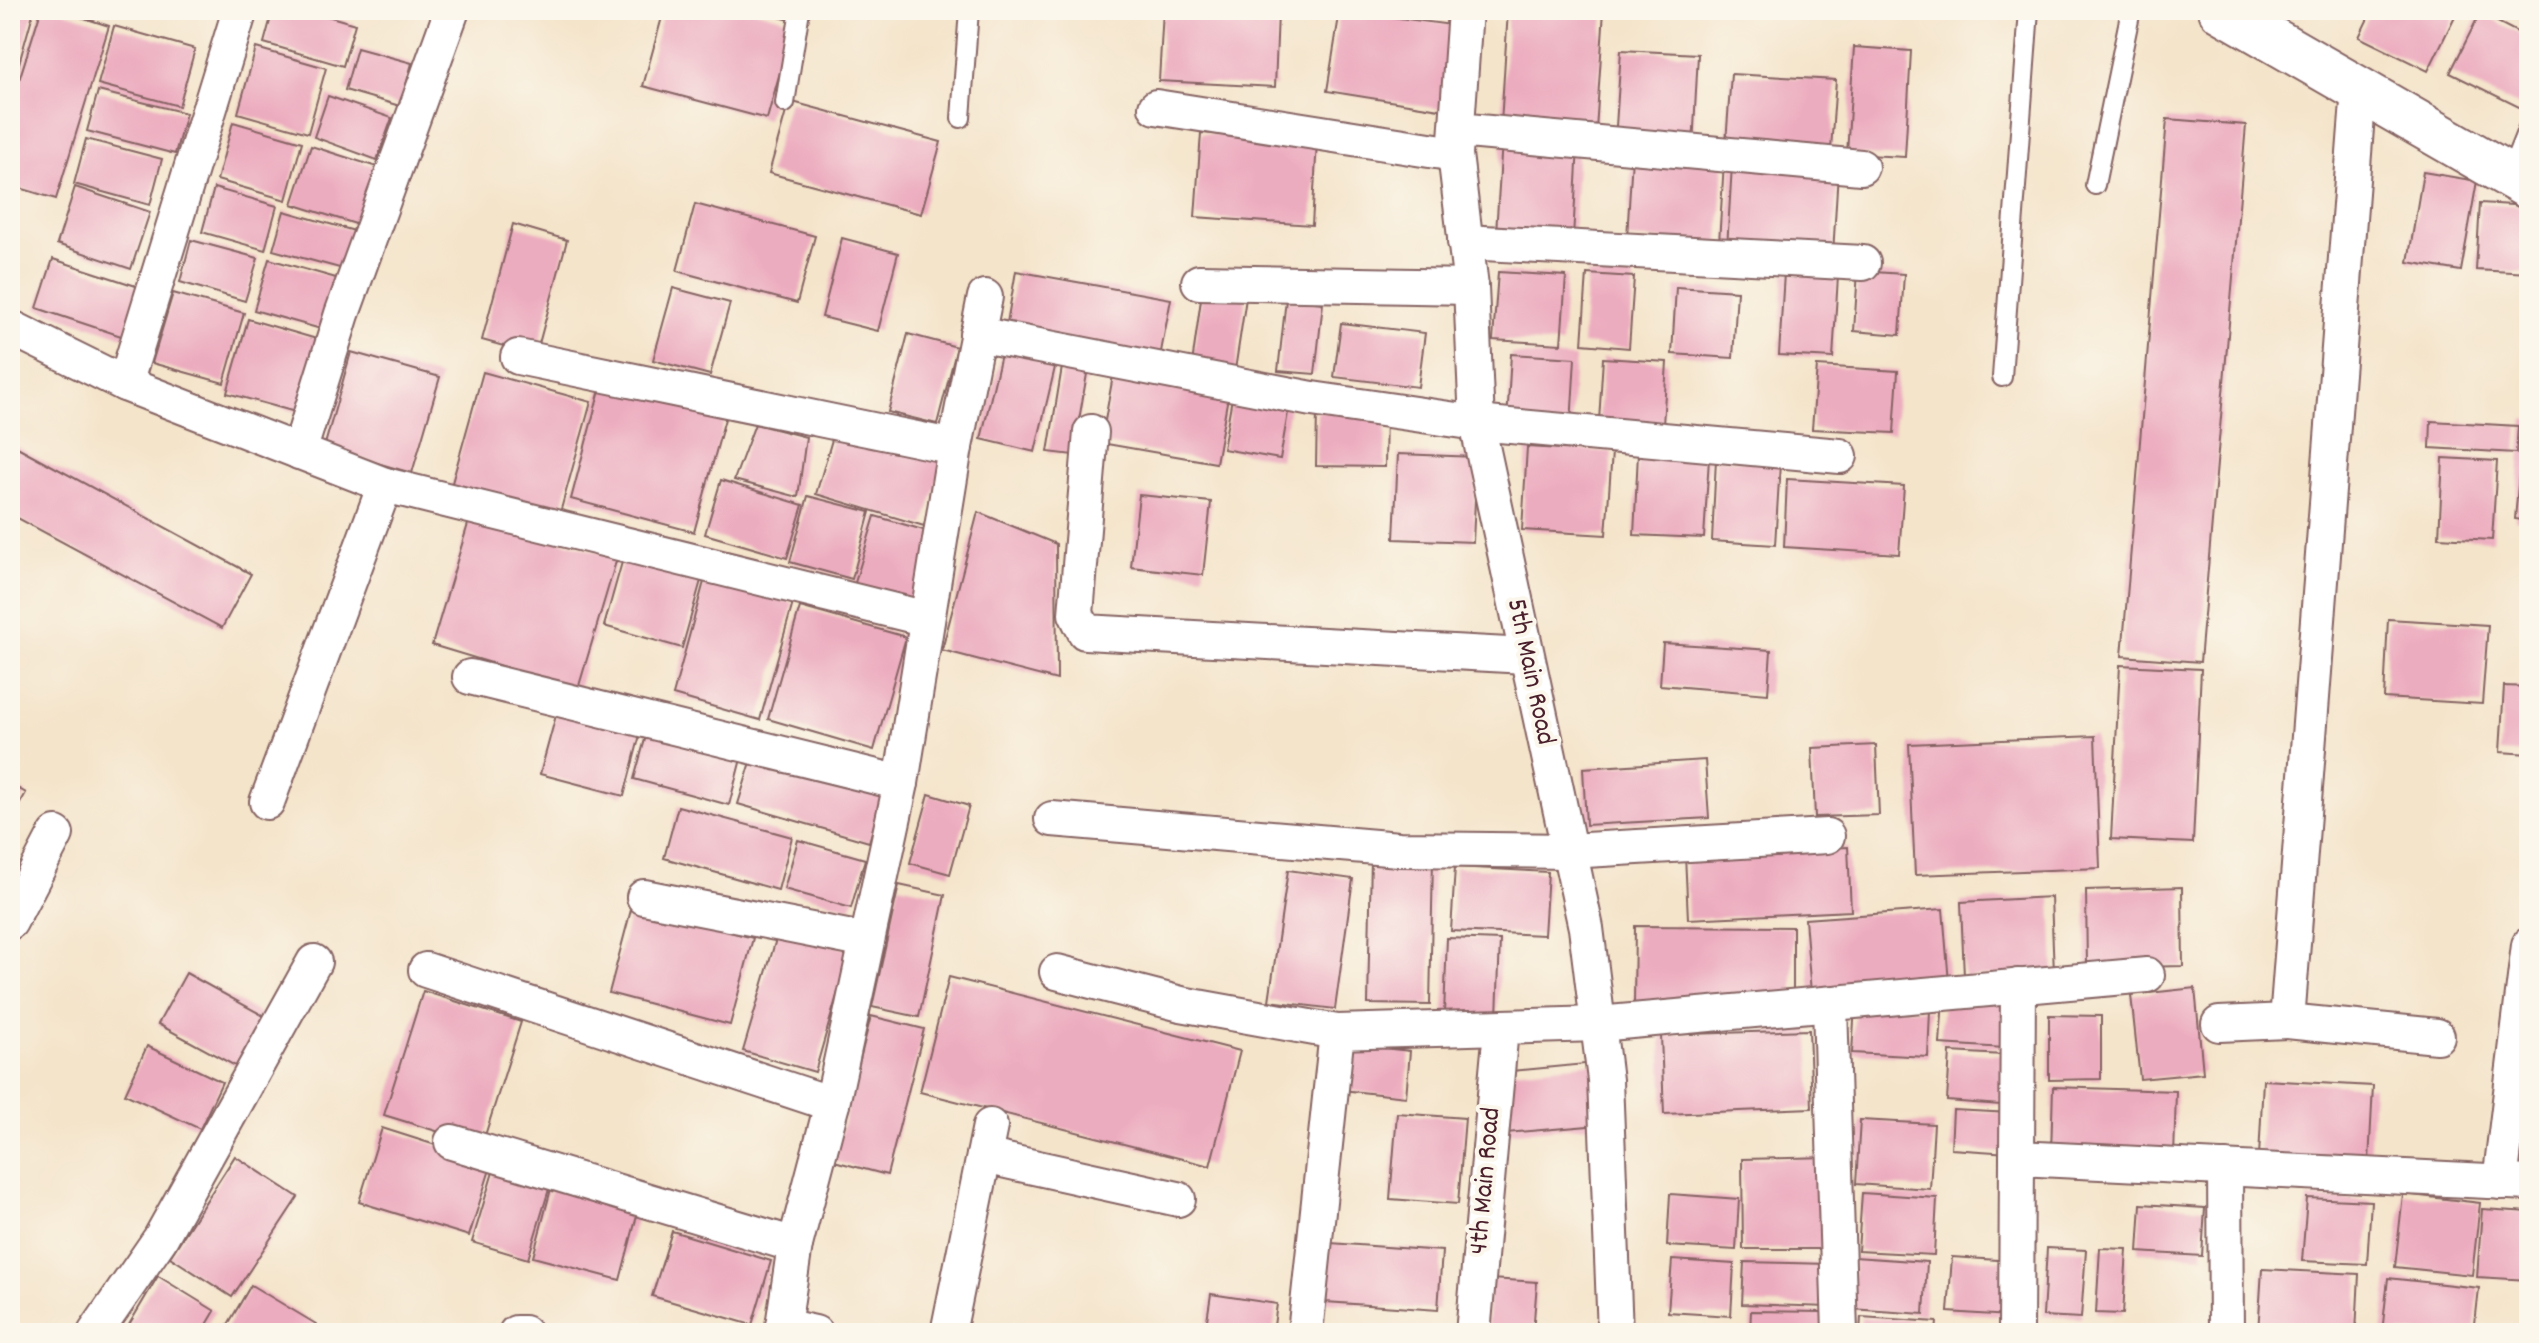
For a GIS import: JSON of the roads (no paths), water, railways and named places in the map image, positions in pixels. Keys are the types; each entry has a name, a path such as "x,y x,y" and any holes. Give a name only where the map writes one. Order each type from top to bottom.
{"street":[{"path":"125,384 240,10"},
{"path":"299,452 342,314 452,10"},
{"name":"5th Main Road","path":"1465,10 1456,142 1471,287 1477,423 1586,928 1605,1080 1615,1333"},
{"path":"2221,10 2519,181"},
{"path":"2287,1021 2359,89"},
{"path":"1156,107 1456,142 1861,167"},
{"path":"1465,242 1863,263"},
{"path":"1199,282 1471,287"},
{"path":"793,1331 795,1245 832,1104 901,783 955,447 985,297"},
{"path":"10,327 125,384 385,485 927,619"},
{"path":"977,334 1312,399 1477,423 1840,456"},
{"path":"518,357 955,447"},
{"path":"1091,432 1076,614 1085,632 1526,656"},
{"path":"267,802 385,485"},
{"path":"470,677 901,783"},
{"path":"1052,819 1399,849 1568,851 1827,836"},
{"path":"10,922 56,834"},
{"path":"644,897 867,941"},
{"path":"2017,1158 2515,1182 2529,945"},
{"path":"95,1333 160,1239 314,962"},
{"path":"426,970 832,1104"},
{"path":"1057,972 1181,1004 1337,1032 1598,1024 1830,1006 2147,975"},
{"path":"2016,1333 2018,986"},
{"path":"1830,1006 1840,1333"},
{"path":"2219,1024 2287,1021 2437,1036"},
{"name":"4th Main Road","path":"1473,1333 1501,1029"},
{"path":"1305,1333 1337,1032"},
{"path":"948,1333 987,1141 1178,1199"},
{"path":"452,1142 795,1245"},
{"path":"2225,1168 2226,1333"},
{"path":"516,1333 524,1333"}],"lane":[{"path":"785,103 800,10"},
{"path":"961,118 969,10"},
{"path":"2002,377 2029,10"},
{"path":"2095,185 2131,10"},
{"path":"2519,181 2529,125"}]}
